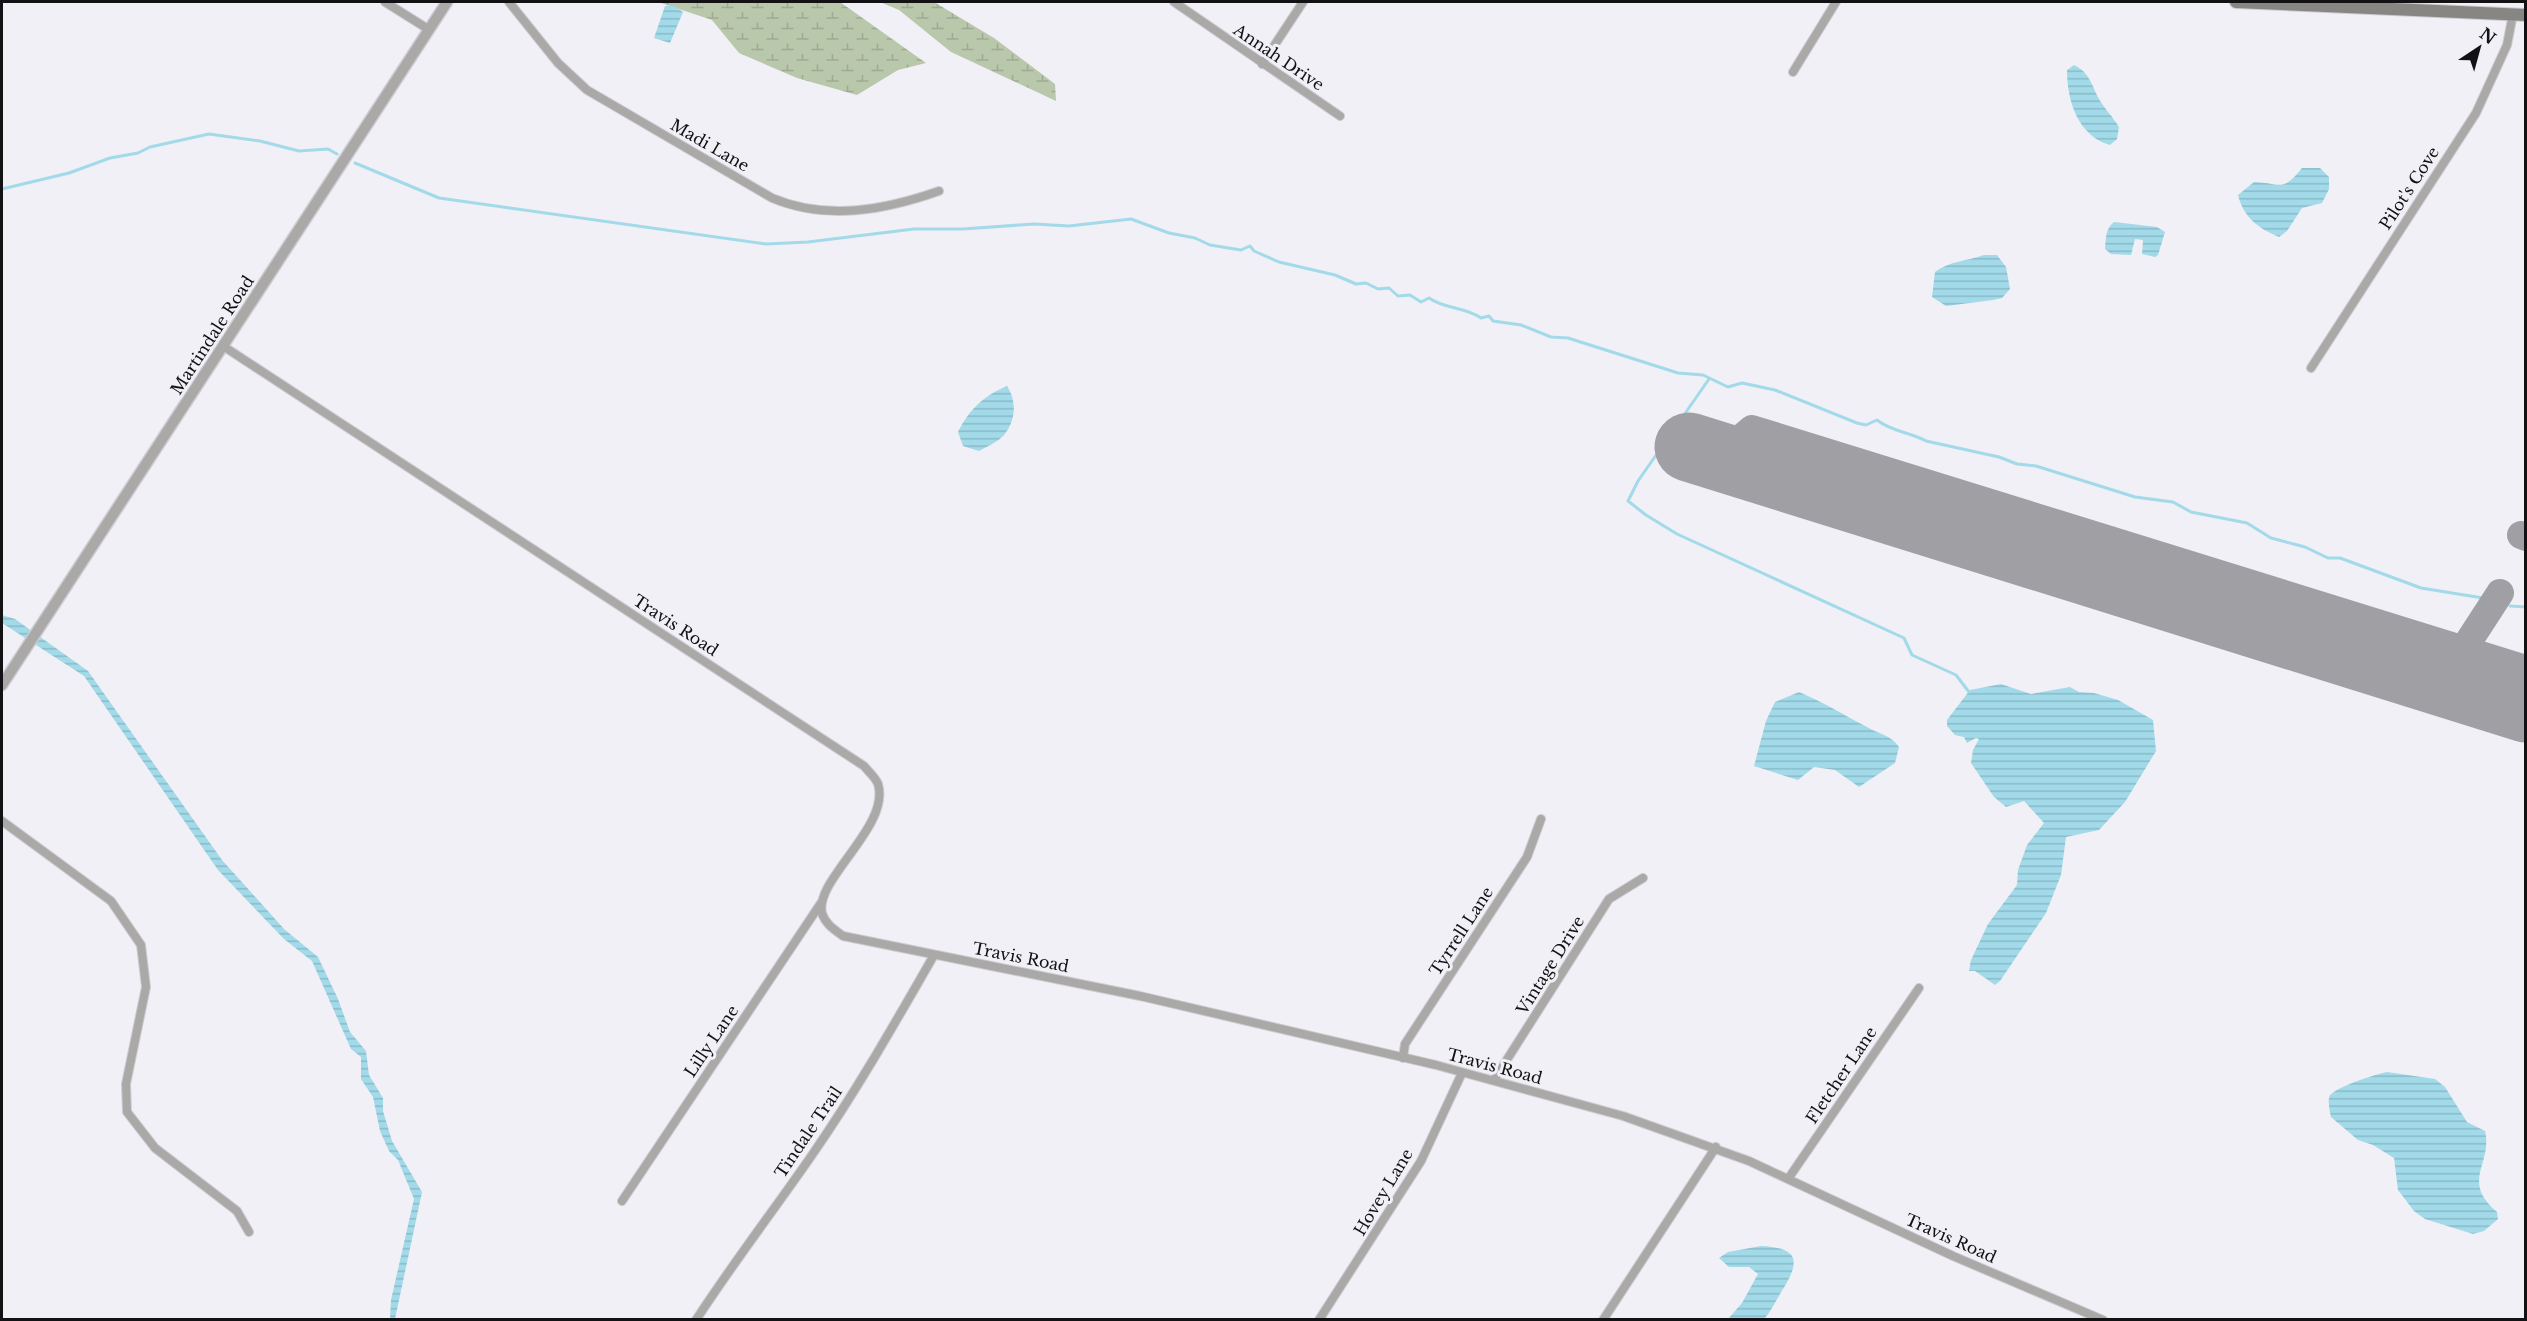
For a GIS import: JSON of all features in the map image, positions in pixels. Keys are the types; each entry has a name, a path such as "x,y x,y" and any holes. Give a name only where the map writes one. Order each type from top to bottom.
{"main road":[{"path":"2236,2 2519,14"}],"street":[{"path":"385,2 428,29"},
{"name":"Martindale Road","path":"2,685 447,2"},
{"name":"Madi Lane","path":"509,2 558,63 587,90 772,198 806,209 843,210 899,205 939,191"},
{"name":"Annah Drive","path":"1174,2 1340,116"},
{"path":"1262,64 1304,2"},
{"path":"1793,72 1836,2"},
{"name":"Pilot's Cove","path":"2311,368 2476,113 2519,14"},
{"name":"Travis Road","path":"223,346 864,766 878,782 877,808 825,898 822,915 834,930 843,936 1140,996 1494,1080 1623,1116 1716,1147 1953,1256 2103,1320"},
{"name":"Tyrrell Lane","path":"1403,1058 1406,1044 1527,857 1541,819"},
{"path":"2,821 111,901 141,945 146,987 126,1084 127,1112 155,1148 237,1210 249,1232"},
{"name":"Vintage Drive","path":"1494,1080 1609,899 1643,878"},
{"name":"Lilly Lane","path":"622,1201 825,898"},
{"name":"Tindale Trail","path":"696,1320 744,1247 812,1155 869,1069 934,955"},
{"name":"Fletcher Lane","path":"1788,1179 1919,988"},
{"name":"Hovey Lane","path":"1319,1320 1420,1161 1462,1073"},
{"path":"1603,1320 1716,1147"}],"green space":[{"path":"658,2 840,2 926,63 898,70 857,95 797,78 739,53 712,20"},
{"path":"880,2 934,2 994,38 1055,84 1056,101 951,52 899,10"}],"water":[{"path":"665,6 674,6 683,12 670,43 654,38"},
{"path":"2074,65 2090,79 2101,102 2119,127 2117,139 2110,145 2090,134 2076,116 2069,94 2067,70"},
{"path":"2302,168 2320,168 2329,177 2329,189 2322,203 2302,208 2287,231 2279,237 2265,230 2248,216 2238,195 2254,182 2285,184"},
{"path":"2114,222 2157,227 2165,232 2158,255 2155,257 2142,254 2143,240 2135,239 2131,255 2111,254 2105,249 2107,231"},
{"path":"1984,255 1997,255 2006,267 2010,289 2002,298 1946,306 1932,297 1935,272 1953,263"},
{"path":"1007,386 1014,410 1011,423 1004,435 979,451 963,446 958,432 967,417 984,399"},
{"path":"2,615 15,619 88,671 222,860 284,929 318,957 338,999 350,1032 366,1051 369,1075 383,1098 383,1111 392,1141 422,1192 395,1319 390,1319 391,1300 414,1199 398,1160 389,1151 380,1131 373,1097 361,1079 361,1057 351,1049 312,961 284,939 218,870 84,676 2,623"},
{"path":"2001,684 2031,694 2070,687 2079,692 2094,693 2118,700 2153,720 2156,751 2125,802 2099,830 2066,837 2061,875 2046,913 1995,985 1975,971 1969,971 1971,960 1988,924 2017,885 2018,870 2027,845 2044,823 2024,801 2006,807 1994,797 1971,763 1973,750 1979,739 1976,738 1967,743 1964,737 1955,735 1947,726 1947,720 1970,690"},
{"path":"1799,692 1892,740 1899,747 1895,763 1859,787 1835,770 1814,767 1798,780 1754,766 1766,721 1775,702"},
{"path":"2387,1072 2435,1079 2445,1087 2467,1122 2485,1131 2485,1153 2479,1181 2486,1201 2497,1212 2498,1219 2484,1231 2473,1234 2425,1219 2414,1211 2398,1190 2394,1158 2373,1145 2358,1140 2331,1117 2329,1098 2331,1094 2355,1082"},
{"path":"1761,1246 1775,1247 1790,1254 1793,1260 1791,1274 1765,1318 1728,1319 1742,1303 1758,1274 1749,1267 1729,1267 1719,1258 1728,1252"}],"waterway":[{"path":"2,189 69,173 110,158 138,153 150,147 209,134 260,141 299,151 328,149 337,154"},
{"path":"355,163 439,198 766,244 808,242 914,229 963,229 1034,224 1069,226 1131,219 1169,233 1195,238 1210,245 1241,250 1250,246 1254,251 1279,262 1335,275 1356,284 1366,283 1378,289 1389,288 1398,296 1410,295 1421,302 1429,298 1481,318 1489,316 1493,321 1521,325 1551,337 1568,338 1678,373 1703,375 1728,387 1742,383 1775,390 1857,423 1866,425 1877,420 1926,441 1999,457 2017,464 2036,466 2135,497 2173,502 2191,512 2247,523 2271,538 2305,547 2328,558 2340,558 2421,588 2483,598"},
{"path":"1709,379 1638,481 1628,501 1677,534 1904,638 1912,655 1956,675 1969,692"},
{"path":"2510,606 2526,607"}],"taxiway":[{"path":"1731,460 1739,440 1752,429 2526,669"},
{"path":"1780,475 1790,441"},
{"path":"2521,535 2526,537"},
{"path":"2122,582 2133,547"},
{"path":"2463,650 2500,593"}],"runway":[{"path":"1689,447 2526,708"}]}
